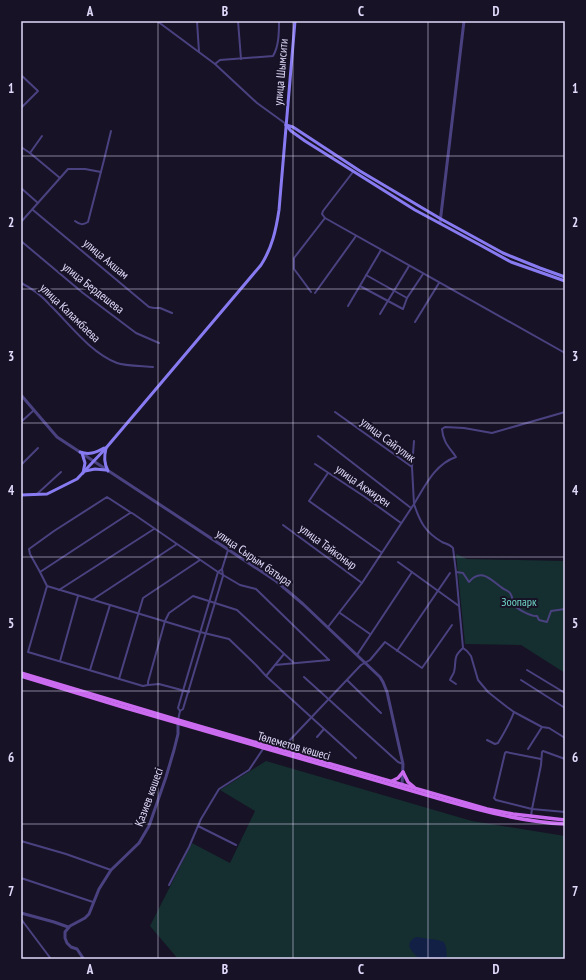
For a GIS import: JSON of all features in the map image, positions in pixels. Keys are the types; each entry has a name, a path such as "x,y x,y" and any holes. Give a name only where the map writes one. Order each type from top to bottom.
{"main road":[{"name":"улица Шымсити","path":"84,472 256,270 271,248 279,210 295,21"},
{"path":"286,125 291,131 305,141 415,210 511,262 565,281"},
{"path":"286,125 293,127 360,171 441,219 503,253 565,277"},
{"path":"81,452 85,454 92,453 106,447"},
{"path":"21,495 47,494 77,479 84,472 95,469 107,470 104,459 106,447"},
{"path":"81,452 85,463 84,472"},
{"name":"Төлеметов көшесі","path":"21,673 178,721"},
{"name":"Төлеметов көшесі","path":"21,676 222,734 264,748 493,813 535,822 565,824"},
{"name":"Төлеметов көшесі","path":"222,734 285,750 391,781 402,786 416,788 487,809 531,817 565,820"},
{"path":"391,781 398,778 403,772 408,782 416,788"}],"street":[{"path":"157,21 215,64 257,103 286,125"},
{"path":"197,21 199,52"},
{"path":"238,21 241,59"},
{"path":"215,64 220,60 273,56 276,52 279,21"},
{"path":"440,223 464,21"},
{"path":"21,75 38,91 21,108"},
{"path":"75,221 84,225 88,222 111,131"},
{"path":"30,153 42,136"},
{"path":"21,147 60,178"},
{"path":"21,222 68,169 85,168 101,172"},
{"path":"353,172 323,211 322,214 325,218 565,353"},
{"path":"21,188 38,203"},
{"name":"улица Акшам","path":"33,210 149,307 160,308 172,313"},
{"path":"311,292 294,269 294,258 325,218"},
{"path":"315,293 356,236"},
{"name":"улица Бердешева","path":"21,241 83,293 136,333 159,342"},
{"path":"348,306 381,250"},
{"path":"380,314 409,266"},
{"path":"360,286 403,310 407,298 423,274"},
{"path":"366,275 407,298"},
{"path":"416,322 439,283"},
{"name":"улица Каламбаева","path":"21,284 33,289 42,296 85,341 100,354 118,363 153,367"},
{"name":"улица Сырым батыра","path":"21,395 57,437 276,581 328,627 380,677 385,687 403,764 402,786"},
{"path":"21,422 34,410"},
{"name":"улица Сайгулик","path":"335,412 412,467 414,504 419,519 428,532 453,548 456,572"},
{"path":"328,627 362,583 434,472 456,456 446,444 442,429 445,427 464,428 492,434 565,412"},
{"path":"318,436 411,508"},
{"path":"412,467 414,441"},
{"path":"21,465 38,448"},
{"name":"улица Акжирен","path":"315,464 401,523"},
{"path":"36,495 61,472"},
{"path":"328,473 309,501 381,552"},
{"path":"189,692 159,684 143,686 28,652 47,586 30,554 30,548 108,498 224,576 240,585 256,590 329,660 275,665"},
{"path":"40,572 131,513"},
{"name":"улица Тайконыр","path":"283,525 362,583"},
{"path":"59,590 154,529"},
{"path":"92,600 177,544"},
{"path":"180,711 183,709 189,692 224,576 222,569 228,550"},
{"path":"119,679 143,597 200,560"},
{"path":"398,562 459,606"},
{"path":"178,721 180,711 178,708 209,600 218,572 222,569"},
{"path":"357,655 412,572"},
{"path":"565,609 551,611 547,622 539,620 537,616 533,616 516,606 510,593 491,579 483,575 474,577 469,582 463,573 456,572 463,648 470,656 478,680 488,692 514,712 542,727 549,728 565,738"},
{"path":"397,651 450,573"},
{"path":"47,586 200,632 229,639 266,676 356,758"},
{"path":"60,661 78,596"},
{"path":"148,685 165,621 169,613 193,596 237,610 294,663"},
{"path":"90,670 110,605"},
{"path":"340,613 370,634"},
{"path":"285,750 288,742 311,717 361,665 370,660 385,642 422,668 452,624"},
{"path":"456,684 450,680 450,678 454,672 455,658 459,651 463,648"},
{"path":"266,676 284,654"},
{"path":"527,670 565,694"},
{"path":"304,677 398,762 403,764"},
{"path":"347,680 381,713"},
{"path":"521,680 565,708"},
{"path":"487,740 495,744 498,743 514,712"},
{"name":"Қазиев көшесі","path":"68,927 85,918 89,914 99,889 112,870 139,843 150,826 174,750 178,734 178,721"},
{"path":"528,749 542,727"},
{"path":"317,737 324,729"},
{"path":"169,885 189,847 201,819 218,789 249,770 264,748"},
{"path":"531,817 542,752 543,751 565,759"},
{"path":"541,759 506,752 494,798 496,800 532,809 565,812"},
{"path":"198,826 236,845"},
{"path":"21,841 66,854 112,870"},
{"path":"21,878 93,902"},
{"path":"21,913 68,927 65,938 67,943 71,947 77,949 83,959"},
{"path":"21,919 51,959"}],"green space":[{"name":"Зоопарк","path":"456,554 467,559 565,561 565,673 521,645 465,644"},
{"path":"266,761 472,821 565,836 565,959 178,959 150,926 192,843 230,863 255,811 220,790"}],"water":[{"path":"416,937 444,942 447,959 419,959 409,945 410,942"}]}
